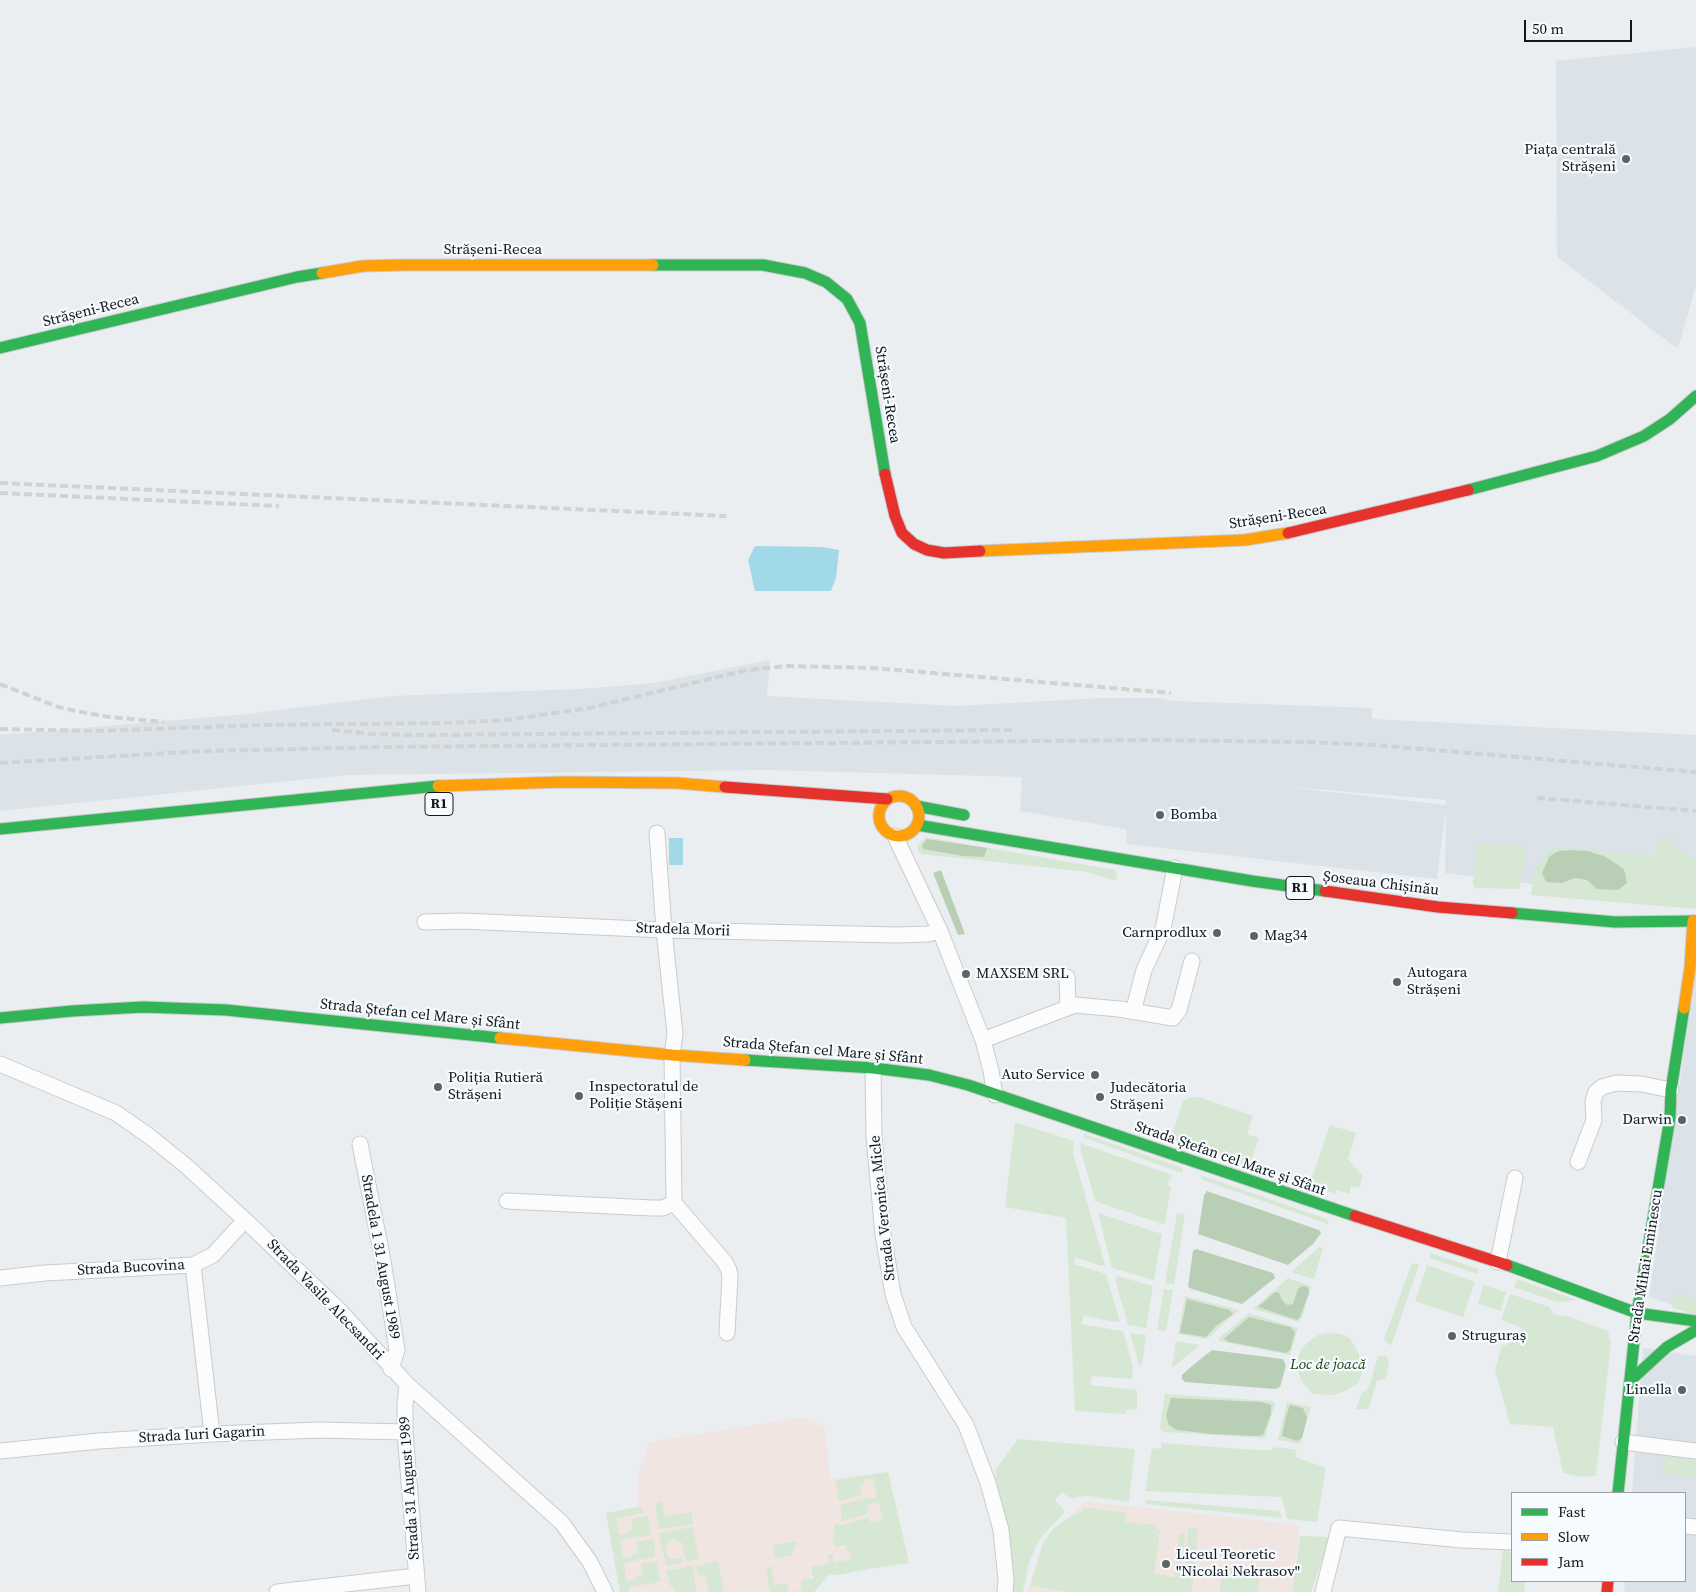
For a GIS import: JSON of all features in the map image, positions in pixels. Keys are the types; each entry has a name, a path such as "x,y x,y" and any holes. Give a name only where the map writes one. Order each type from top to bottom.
{"main road":[{"name":"Strășeni-Recea","path":"0,348 297,277 362,266 763,265 805,273 826,282 847,299 860,323 882,459 895,516 902,533 914,544 927,550 944,553 1247,540 1289,533 1427,501 1597,456 1644,436 1670,419 1696,396"},
{"name":"R1","path":"0,829 440,786 563,782 677,783 887,799"},
{"path":"900,796 912,800 916,806 919,818 917,825 908,834 895,836 884,829 874,817 887,799 900,796"},
{"path":"916,806 973,817"},
{"name":"Șoseaua Chișinău","path":"917,825 1271,884 1438,907 1615,922 1692,921"},
{"path":"1272,872 1310,877"},
{"path":"1620,911 1692,921"},
{"name":"Strada Mihai Eminescu","path":"1618,1492 1637,1313 1670,1118 1671,1090 1690,968 1692,921"},
{"name":"Strada Ștefan cel Mare și Sfânt","path":"0,1018 72,1011 181,1007 672,1055 873,1068 929,1075 968,1084 995,1096 1498,1262 1637,1313 1696,1321"},
{"path":"1630,1381 1667,1347 1696,1330"}],"street":[{"path":"657,833 664,930 675,1034 672,1055 674,1203 724,1261 729,1270 727,1333"},
{"path":"895,836 940,931 983,1040 992,1071 995,1096"},
{"path":"1133,1012 1144,970 1163,929 1175,868"},
{"name":"Stradela Morii","path":"425,922 463,921 664,930 897,935 928,934 940,931"},
{"path":"983,1040 1068,1007 1084,1004 1174,1018 1179,1010 1192,961"},
{"path":"1067,977 1068,1007"},
{"name":"Strada Vasile Alecsandri","path":"0,1064 116,1113 185,1165 341,1312 391,1369 562,1523 590,1562 605,1592"},
{"name":"Strada Veronica Micle","path":"873,1068 874,1137 883,1234 892,1294 904,1327 966,1425 988,1483 1001,1530 1006,1580 1005,1592"},
{"path":"1578,1162 1594,1120 1593,1101 1596,1092 1602,1087 1616,1083 1641,1084 1671,1090"},
{"name":"Stradela 1 31 August 1989","path":"360,1144 384,1261 397,1350 391,1369"},
{"path":"1498,1262 1515,1178"},
{"path":"507,1201 652,1208 663,1208 674,1203"},
{"name":"Strada Bucovina","path":"0,1278 44,1273 193,1264 213,1254 245,1220"},
{"path":"193,1264 212,1434"},
{"name":"Strada 31 August 1989","path":"407,1384 405,1432 418,1592"},
{"name":"Strada Iuri Gagarin","path":"0,1451 99,1441 212,1434 320,1430 405,1432"},
{"path":"1623,1442 1696,1451"},
{"path":"1324,1592 1339,1528 1462,1540 1511,1542"},
{"path":"277,1592 416,1576"}],"shaded area":[{"name":"Piața centrală Strășeni","path":"1696,47 1696,285 1678,349 1557,257 1556,61"},
{"path":"770,660 767,696 956,706 1102,698 1160,698 1172,701 1372,708 1372,719 1696,735 1696,905 1445,873 1446,808 1437,879 1126,844 1127,831 1125,829 1020,811 1022,777 766,770 348,775 0,811 0,735 247,714 392,696 580,689 654,683","holes":["1278,786 1446,800 1446,805"]},
{"path":"1696,970 1696,1313 1649,1297"},
{"path":"1643,1348 1696,1356 1696,1592 1624,1592 1625,1582 1686,1582 1686,1492 1632,1492"},
{"path":"803,1417 825,1427 830,1480 888,1472 908,1557 810,1576 812,1592 620,1592 606,1513 638,1507 637,1479 649,1442"},
{"name":"Liceul Teoretic \"Nicolai Nekrasov\"","path":"1084,1501 1300,1525 1292,1592 1028,1592 1043,1543 1054,1528 1072,1515"}],"green space":[{"path":"1659,836 1674,837 1674,849 1696,860 1696,909 1531,895 1534,873 1548,851 1558,848 1584,849 1656,857"},
{"path":"925,837 1115,870 1118,879 1112,880 1088,872 922,854 918,851 918,845"},
{"path":"927,839 987,848 984,857 963,856 923,849 922,845"},
{"path":"1477,843 1527,847 1519,889 1475,888 1473,884"},
{"path":"1559,851 1587,851 1604,856 1624,869 1627,883 1618,890 1597,889 1587,880 1575,878 1562,883 1546,882 1542,873 1549,857"},
{"path":"941,870 965,934 958,935 933,873"},
{"path":"1191,1097 1199,1097 1253,1116 1247,1134 1259,1138 1249,1166 1171,1139 1183,1101"},
{"path":"1015,1122 1074,1141 1073,1153 1105,1265 1101,1266 1075,1257 1074,1264 1106,1274 1120,1322 1084,1316 1081,1324 1123,1331 1133,1367 1132,1379 1092,1376 1090,1385 1137,1390 1137,1409 1126,1410 1126,1414 1075,1411 1066,1218 1005,1207"},
{"path":"1330,1125 1356,1133 1348,1159 1363,1176 1359,1188 1351,1186 1349,1194 1336,1190 1335,1194 1310,1183"},
{"path":"1084,1134 1183,1168 1182,1173 1083,1137"},
{"path":"1080,1143 1172,1175 1167,1185 1171,1187 1165,1223 1162,1224 1095,1201"},
{"path":"1200,1175 1327,1219 1328,1224 1203,1180"},
{"path":"1207,1191 1319,1230 1321,1233 1314,1243 1288,1265 1198,1234 1204,1195"},
{"path":"1098,1213 1162,1234 1154,1280 1112,1268"},
{"path":"1177,1213 1185,1214 1174,1285 1165,1283"},
{"path":"1319,1247 1323,1248 1314,1279 1293,1273 1292,1271"},
{"path":"1196,1249 1273,1273 1275,1278 1242,1304 1192,1289 1188,1287 1193,1251"},
{"path":"1431,1253 1478,1269 1477,1274 1429,1258"},
{"path":"1412,1263 1419,1265 1391,1346 1384,1339"},
{"path":"1427,1265 1475,1282 1463,1317 1415,1301"},
{"path":"1117,1276 1153,1286 1146,1328 1128,1325 1115,1279"},
{"path":"1288,1278 1311,1286 1302,1318 1299,1322 1253,1309"},
{"path":"1517,1279 1577,1300 1557,1302 1514,1287"},
{"path":"1483,1285 1506,1292 1501,1311 1478,1304"},
{"path":"1302,1286 1308,1287 1309,1293 1300,1317 1297,1320 1258,1307 1275,1292 1279,1293 1287,1305 1293,1304 1298,1289"},
{"path":"1164,1289 1173,1290 1166,1331 1157,1330"},
{"path":"1677,1293 1696,1300 1696,1316 1672,1307 1674,1296"},
{"path":"1510,1294 1550,1307 1553,1313 1564,1317 1565,1315 1608,1331 1611,1343 1596,1476 1581,1477 1563,1473 1553,1427 1510,1424 1495,1370 1502,1345 1507,1345 1509,1339 1523,1328 1501,1320"},
{"path":"1185,1296 1239,1310 1207,1339 1178,1334"},
{"path":"1187,1299 1229,1310 1233,1314 1216,1326 1206,1337 1180,1333"},
{"path":"1249,1313 1298,1328 1290,1355 1219,1341 1218,1339"},
{"path":"1249,1317 1290,1327 1295,1332 1290,1350 1286,1353 1229,1342 1224,1339"},
{"path":"1130,1333 1146,1335 1142,1365 1139,1365"},
{"name":"Loc de joacă","path":"1326,1333 1341,1334 1350,1338 1365,1365 1358,1383 1334,1395 1313,1394 1302,1382 1298,1372 1297,1361 1301,1350 1318,1335"},
{"path":"1176,1341 1200,1345 1172,1368"},
{"path":"1212,1350 1283,1359 1286,1366 1280,1387 1275,1389 1185,1382 1182,1379 1182,1375"},
{"path":"1378,1356 1386,1356 1389,1361 1386,1379 1377,1380 1369,1409 1356,1409 1361,1394 1369,1387"},
{"path":"1165,1394 1272,1401 1275,1403 1265,1438 1165,1432 1161,1431 1160,1427"},
{"path":"1171,1398 1262,1402 1271,1405 1271,1414 1263,1435 1211,1434 1177,1430 1169,1425 1166,1416"},
{"path":"1287,1402 1311,1407 1300,1444 1278,1440"},
{"path":"1290,1405 1303,1408 1307,1418 1302,1438 1297,1441 1282,1436"},
{"path":"1018,1439 1135,1449 1129,1502 1088,1496 1071,1499 1062,1492 1055,1501 1063,1508 1064,1513 1043,1535 1036,1546 1029,1563 1023,1592 1012,1592 994,1480 997,1474 995,1471"},
{"path":"1162,1443 1256,1450 1270,1450 1276,1447 1297,1450 1295,1457 1326,1468 1317,1522 1287,1519 1282,1497 1145,1491 1152,1448 1161,1449"},
{"path":"1664,1456 1696,1460 1696,1479 1662,1474"},
{"path":"888,1472 909,1563 829,1575 814,1592 794,1592 802,1590 801,1580 813,1578 811,1567 830,1563 828,1554 832,1554 834,1563 852,1559 846,1545 835,1547 832,1535 836,1534 834,1525 838,1524 839,1526 869,1517 871,1523 883,1520 878,1502 867,1505 868,1514 842,1521 840,1505 865,1498 877,1497 873,1479 864,1480 864,1484 860,1486 861,1495 839,1501 835,1480"},
{"path":"1145,1500 1279,1511 1282,1518 1145,1504"},
{"path":"662,1501 665,1516 691,1512 693,1524 659,1529 655,1503"},
{"path":"640,1507 645,1513 616,1518 619,1535 628,1534 627,1531 633,1530 631,1519 647,1515 652,1535 620,1540 623,1558 632,1557 632,1554 638,1553 636,1542 654,1539 655,1557 624,1563 627,1581 635,1580 635,1577 643,1575 641,1564 657,1561 660,1582 629,1587 629,1592 620,1592 606,1513"},
{"path":"1084,1507 1126,1513 1125,1522 1156,1525 1156,1529 1160,1530 1154,1574 1167,1575 1167,1577 1175,1577 1179,1533 1185,1534 1181,1576 1185,1577 1188,1528 1198,1529 1192,1592 1069,1592 1030,1586 1043,1543 1054,1528 1072,1515 1083,1511"},
{"path":"693,1527 699,1559 686,1561 682,1542 676,1542 675,1539 667,1542 668,1547 665,1547 669,1559 682,1558 683,1562 666,1566 659,1533"},
{"path":"1300,1536 1330,1537 1311,1592 1292,1592"},
{"path":"795,1541 797,1543 792,1555 775,1559 772,1546"},
{"path":"1506,1548 1511,1553 1511,1582 1526,1582 1524,1592 1498,1592 1503,1549"},
{"path":"718,1561 724,1592 709,1592 705,1575 698,1576 696,1566"},
{"path":"771,1565 775,1585 787,1583 788,1592 770,1592 766,1571"},
{"path":"692,1566 697,1592 676,1592 670,1585 666,1571"},
{"path":"1222,1566 1261,1568 1258,1592 1220,1592"}],"water":[{"path":"755,546 822,547 839,550 836,578 831,591 755,591 748,560"},
{"path":"669,838 683,838 683,865 669,865"}],"railway":[{"path":"0,483 726,516"},
{"path":"0,493 279,506"},
{"path":"0,729 97,731 260,725 450,723 506,720 589,708 747,670 788,666 873,668 1171,693"},
{"path":"0,684 58,707 109,717 164,722"},
{"path":"332,730 373,734 418,735 1012,730"},
{"path":"0,763 203,751 384,747 1153,740 1375,745 1696,772"},
{"path":"1537,798 1696,811"}],"traffic: fast":[{"path":"653,265 763,265 805,273 826,282 847,299 860,323 885,474"},
{"path":"0,348 297,277 322,273"},
{"path":"1468,490 1597,456 1644,436 1670,419 1696,396"},
{"path":"0,829 438,786"},
{"path":"916,806 964,815"},
{"path":"917,825 1252,881 1325,891"},
{"path":"1512,913 1615,922 1696,921"},
{"path":"0,1018 143,1007 226,1010 500,1038"},
{"path":"1618,1492 1637,1313 1670,1118 1671,1090 1684,1008"},
{"path":"745,1060 873,1068 929,1075 968,1085 1355,1216"},
{"path":"1507,1265 1637,1313 1696,1321"},
{"path":"1630,1381 1667,1347 1696,1330"}],"traffic: slow":[{"path":"322,273 363,266 404,265 653,265"},
{"path":"980,551 1245,540 1288,533"},
{"path":"438,786 563,782 677,783 725,787"},
{"path":"903,796 910,799 916,805 919,816 918,824 910,833 903,836 895,836 888,833 880,824 879,812 882,805 891,797 903,796"},
{"path":"1684,1008 1690,968 1693,921"},
{"path":"500,1038 672,1055 745,1060"}],"traffic: jam":[{"path":"885,474 895,516 902,533 914,544 927,550 944,553 980,551"},
{"path":"1288,533 1468,490"},
{"path":"725,787 887,799"},
{"path":"1325,891 1438,907 1512,913"},
{"path":"1355,1216 1507,1265"},
{"path":"1607,1592 1608,1582"}],"place":[{"name":"Piața centrală Strășeni","path":"1626,159"},
{"name":"Bomba","path":"1160,815"},
{"name":"Carnprodlux","path":"1217,933"},
{"name":"Mag34","path":"1254,936"},
{"name":"MAXSEM SRL","path":"966,974"},
{"name":"Autogara Strășeni","path":"1397,982"},
{"name":"Auto Service","path":"1095,1075"},
{"name":"Poliția Rutieră Strășeni","path":"438,1087"},
{"name":"Inspectoratul de Poliție Stășeni","path":"579,1096"},
{"name":"Judecătoria Strășeni","path":"1100,1097"},
{"name":"Darwin","path":"1682,1120"},
{"name":"Struguraș","path":"1452,1336"},
{"name":"Linella","path":"1682,1390"},
{"name":"Liceul Teoretic \"Nicolai Nekrasov\"","path":"1166,1564"}]}
